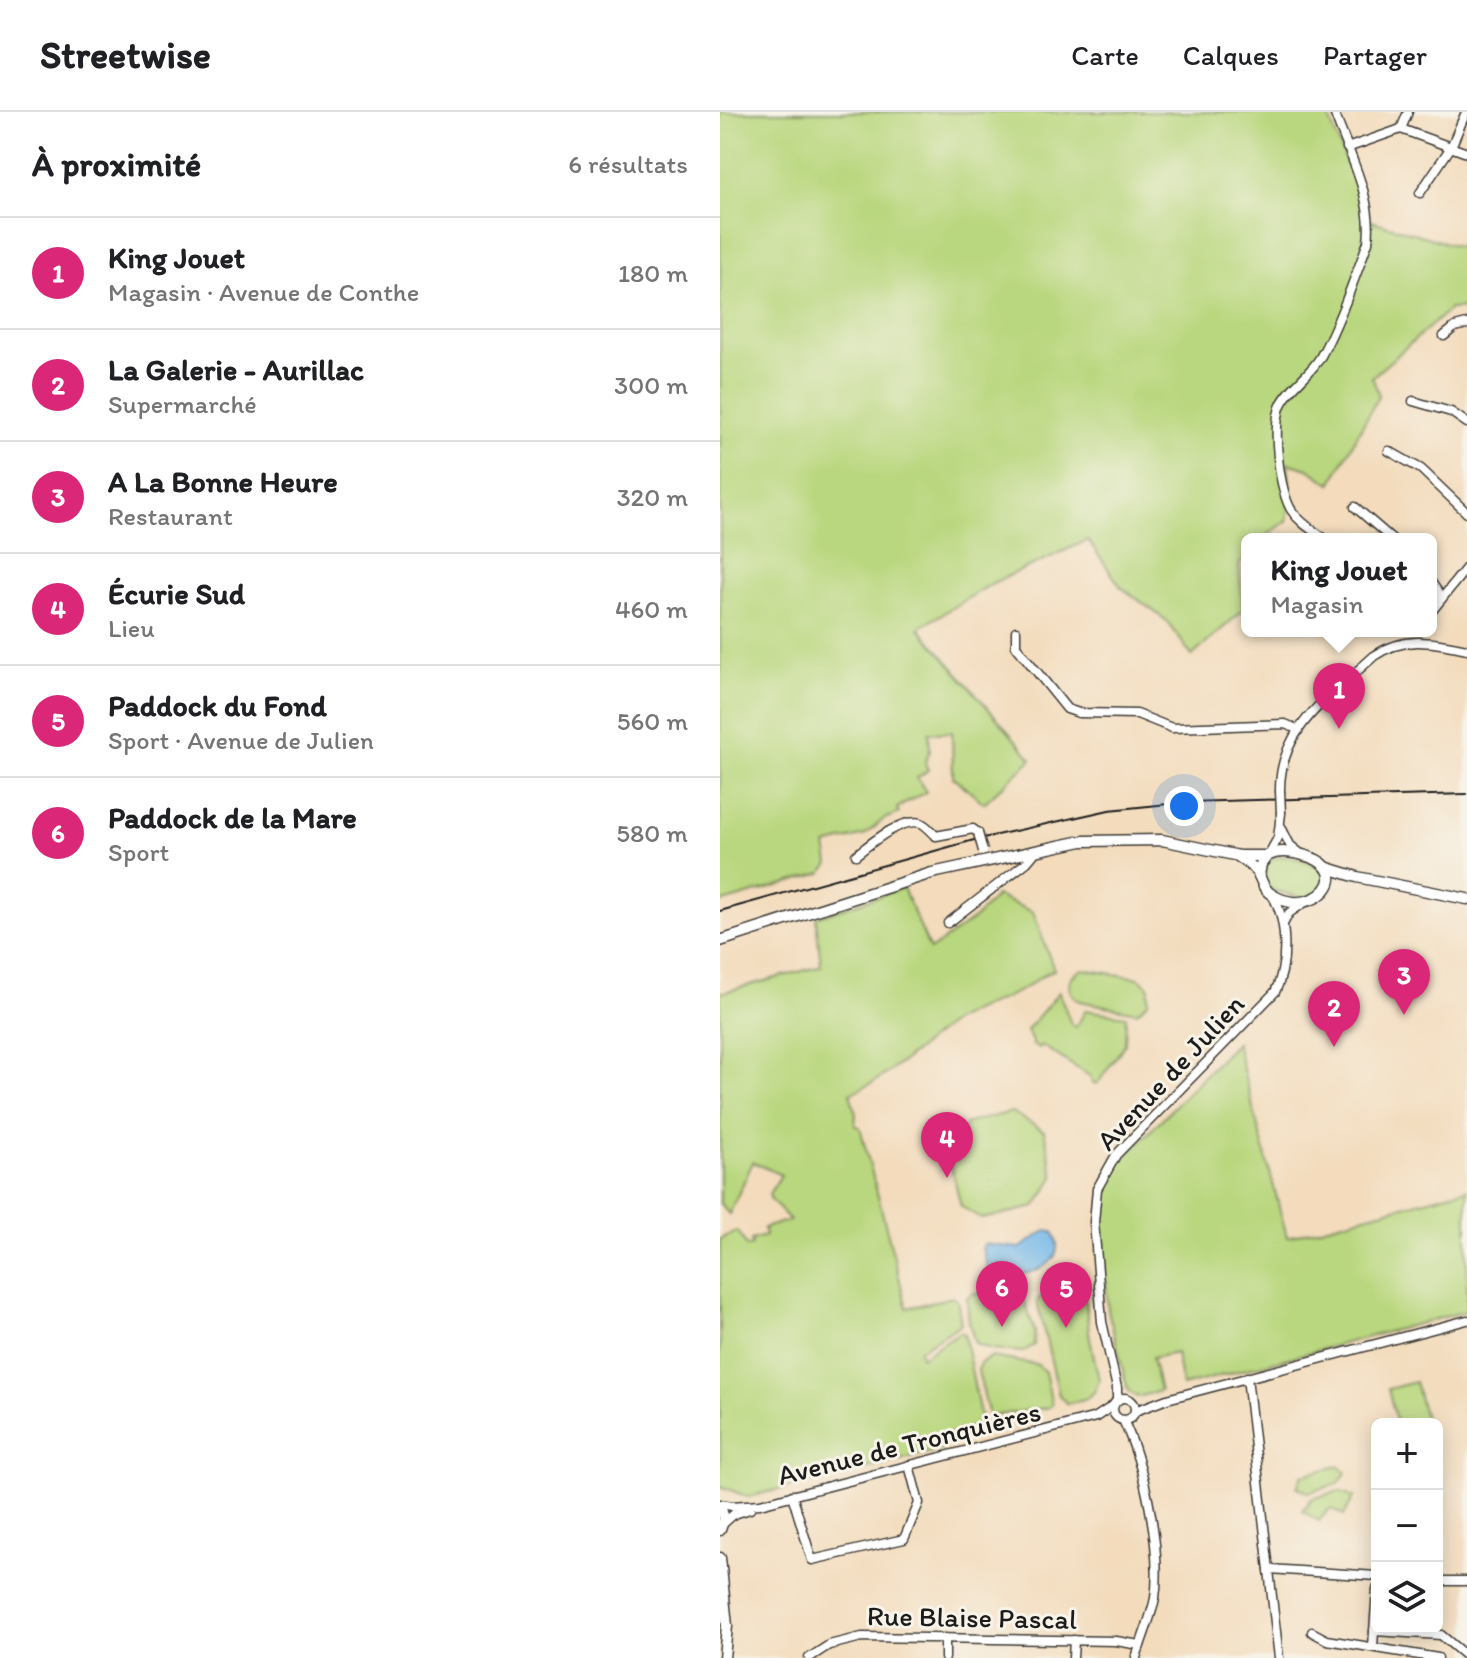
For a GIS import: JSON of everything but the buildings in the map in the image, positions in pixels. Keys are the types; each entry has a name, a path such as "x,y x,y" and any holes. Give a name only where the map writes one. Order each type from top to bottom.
{"main road":[{"path":"720,941 985,855 1031,851 1082,841 1162,840 1239,856 1268,856 1284,851 1314,858 1328,868 1357,877 1467,899"},
{"path":"1239,856 1251,865 1271,895 1305,902 1319,897 1337,881 1357,877"},
{"path":"1259,876 1261,864 1268,856"},
{"path":"1328,868 1328,887"},
{"path":"722,1527 724,1505"},
{"path":"720,1558 727,1626 724,1658"}],"street":[{"path":"1316,533 1290,509 1283,487 1277,429 1280,407 1286,397 1321,356 1370,231 1366,203 1334,112"},
{"path":"1401,129 1408,112"},
{"path":"1420,193 1451,147 1466,112"},
{"path":"1347,148 1401,129 1467,153"},
{"path":"1444,336 1455,327 1467,324"},
{"path":"1413,401 1451,412 1467,423"},
{"path":"1389,451 1421,469 1467,513"},
{"path":"1355,507 1385,533"},
{"path":"1437,604 1467,567"},
{"path":"1437,591 1442,598"},
{"path":"1016,631 1016,646 1067,709 1079,713 1137,714 1172,728 1285,724 1297,729"},
{"path":"1412,637 1413,641"},
{"path":"1268,856 1281,826 1283,757 1297,729 1374,656 1398,643 1413,641 1467,649"},
{"path":"856,855 888,831 911,822 923,823 936,836 973,829 978,833 985,855"},
{"path":"1281,826 1290,845 1302,854"},
{"path":"948,923 1027,862 1033,855 1031,851"},
{"name":"Avenue de Julien","path":"1133,1443 1116,1403 1102,1322 1094,1222 1097,1189 1116,1155 1275,992 1283,970 1283,924 1278,905 1271,895"},
{"path":"1283,924 1289,913 1305,902"},
{"path":"1116,1403 1133,1407 1167,1399 1467,1320"},
{"name":"Avenue de Julien","path":"1107,1347 1120,1386 1133,1407"},
{"path":"1247,1377 1279,1658"},
{"name":"Avenue de Tronquières","path":"1096,1417 1116,1403"},
{"path":"1133,1407 1133,1443 1152,1526 1156,1576 1152,1611 1136,1658"},
{"name":"Avenue de Tronquières","path":"724,1505 760,1504 1096,1417 1120,1418 1133,1407"},
{"path":"792,1495 812,1560 904,1539 919,1503 909,1465"},
{"path":"722,1527 734,1514 760,1504"},
{"path":"1269,1569 1371,1576"},
{"path":"1443,1581 1467,1581"},
{"path":"1312,1632 1327,1640 1438,1658"},
{"path":"1373,1646 1374,1634"},
{"path":"1424,1634 1441,1635 1467,1657"},
{"path":"945,1638 945,1658"},
{"name":"Rue Blaise Pascal","path":"809,1658 819,1650 847,1639 1074,1640 1140,1645"},
{"path":"1073,1658 1074,1640"}],"green space":[{"path":"720,112 1327,112 1353,178 1365,219 1467,249 1467,308 1450,309 1372,377 1379,395 1331,484 1308,469 1288,463 1291,495 1287,521 1270,533 1241,533 1241,612 1192,656 1167,621 1121,587 1088,540 993,583 919,628 1032,759 984,803 953,777 952,732 929,733 930,750 925,763 928,770 917,778 926,792 897,808 899,813 884,819 865,835 826,845 829,864 822,873 720,903"},
{"path":"1286,856 1309,862 1320,869 1323,882 1320,891 1305,898 1271,890 1265,881 1266,865 1274,858"},
{"path":"903,888 930,950 974,919 996,896 1033,912 1054,970 1015,993 956,1020 879,1079 850,1093 856,1114 855,1126 860,1127 907,1308 953,1297 957,1300 961,1324 919,1350 921,1357 960,1332 964,1334 982,1425 942,1436 944,1449 748,1497 720,1486 720,1239 738,1231 747,1247 752,1245 751,1240 765,1236 764,1228 790,1220 769,1194 781,1175 753,1162 729,1214 720,1204 720,993 821,966 816,917"},
{"path":"1082,969 1139,978 1149,987 1148,1002 1137,1012 1080,1001 1072,994 1069,985 1071,977"},
{"path":"1059,992 1071,1024 1076,1027 1086,1010 1126,1016 1125,1044 1097,1084 1041,1045 1038,1048 1033,1045 1027,1030"},
{"path":"1236,1043 1287,1237 1467,1189 1467,1311 1182,1386 1176,1353 1152,1358 1160,1391 1137,1397 1128,1391 1108,1310 1101,1218 1105,1189 1120,1162"},
{"path":"1012,1112 1044,1131 1054,1177 1035,1207 982,1219 961,1206 948,1154 967,1123"},
{"path":"1078,1269 1081,1270 1099,1380 1095,1391 1087,1398 1067,1404 1059,1395 1037,1301"},
{"path":"974,1293 1024,1300 1035,1332 1034,1345 1023,1352 991,1349 975,1343 967,1297"},
{"path":"991,1357 1038,1365 1045,1372 1052,1405 989,1416 978,1371 980,1363"},
{"path":"1415,1382 1425,1418 1395,1418 1388,1389"},
{"path":"1338,1466 1346,1473 1338,1484 1308,1492 1297,1487 1302,1475"},
{"path":"1339,1491 1354,1497 1344,1515 1332,1509 1319,1521 1303,1511 1311,1499"}],"water":[{"path":"1047,1230 1053,1232 1057,1245 1055,1256 1048,1264 1025,1274 988,1271 982,1247 984,1244 1020,1248"}],"railway":[{"path":"720,911 974,840 1109,810 1188,802 1467,794"}],"place":[{"name":"King Jouet","path":"1339,729"},
{"name":"A La Bonne Heure","path":"1404,1015"},
{"name":"La Galerie - Aurillac","path":"1334,1047"},
{"name":"Écurie Sud","path":"947,1178"},
{"name":"Paddock de la Mare","path":"1002,1327"},
{"name":"Paddock du Fond","path":"1066,1328"}]}
